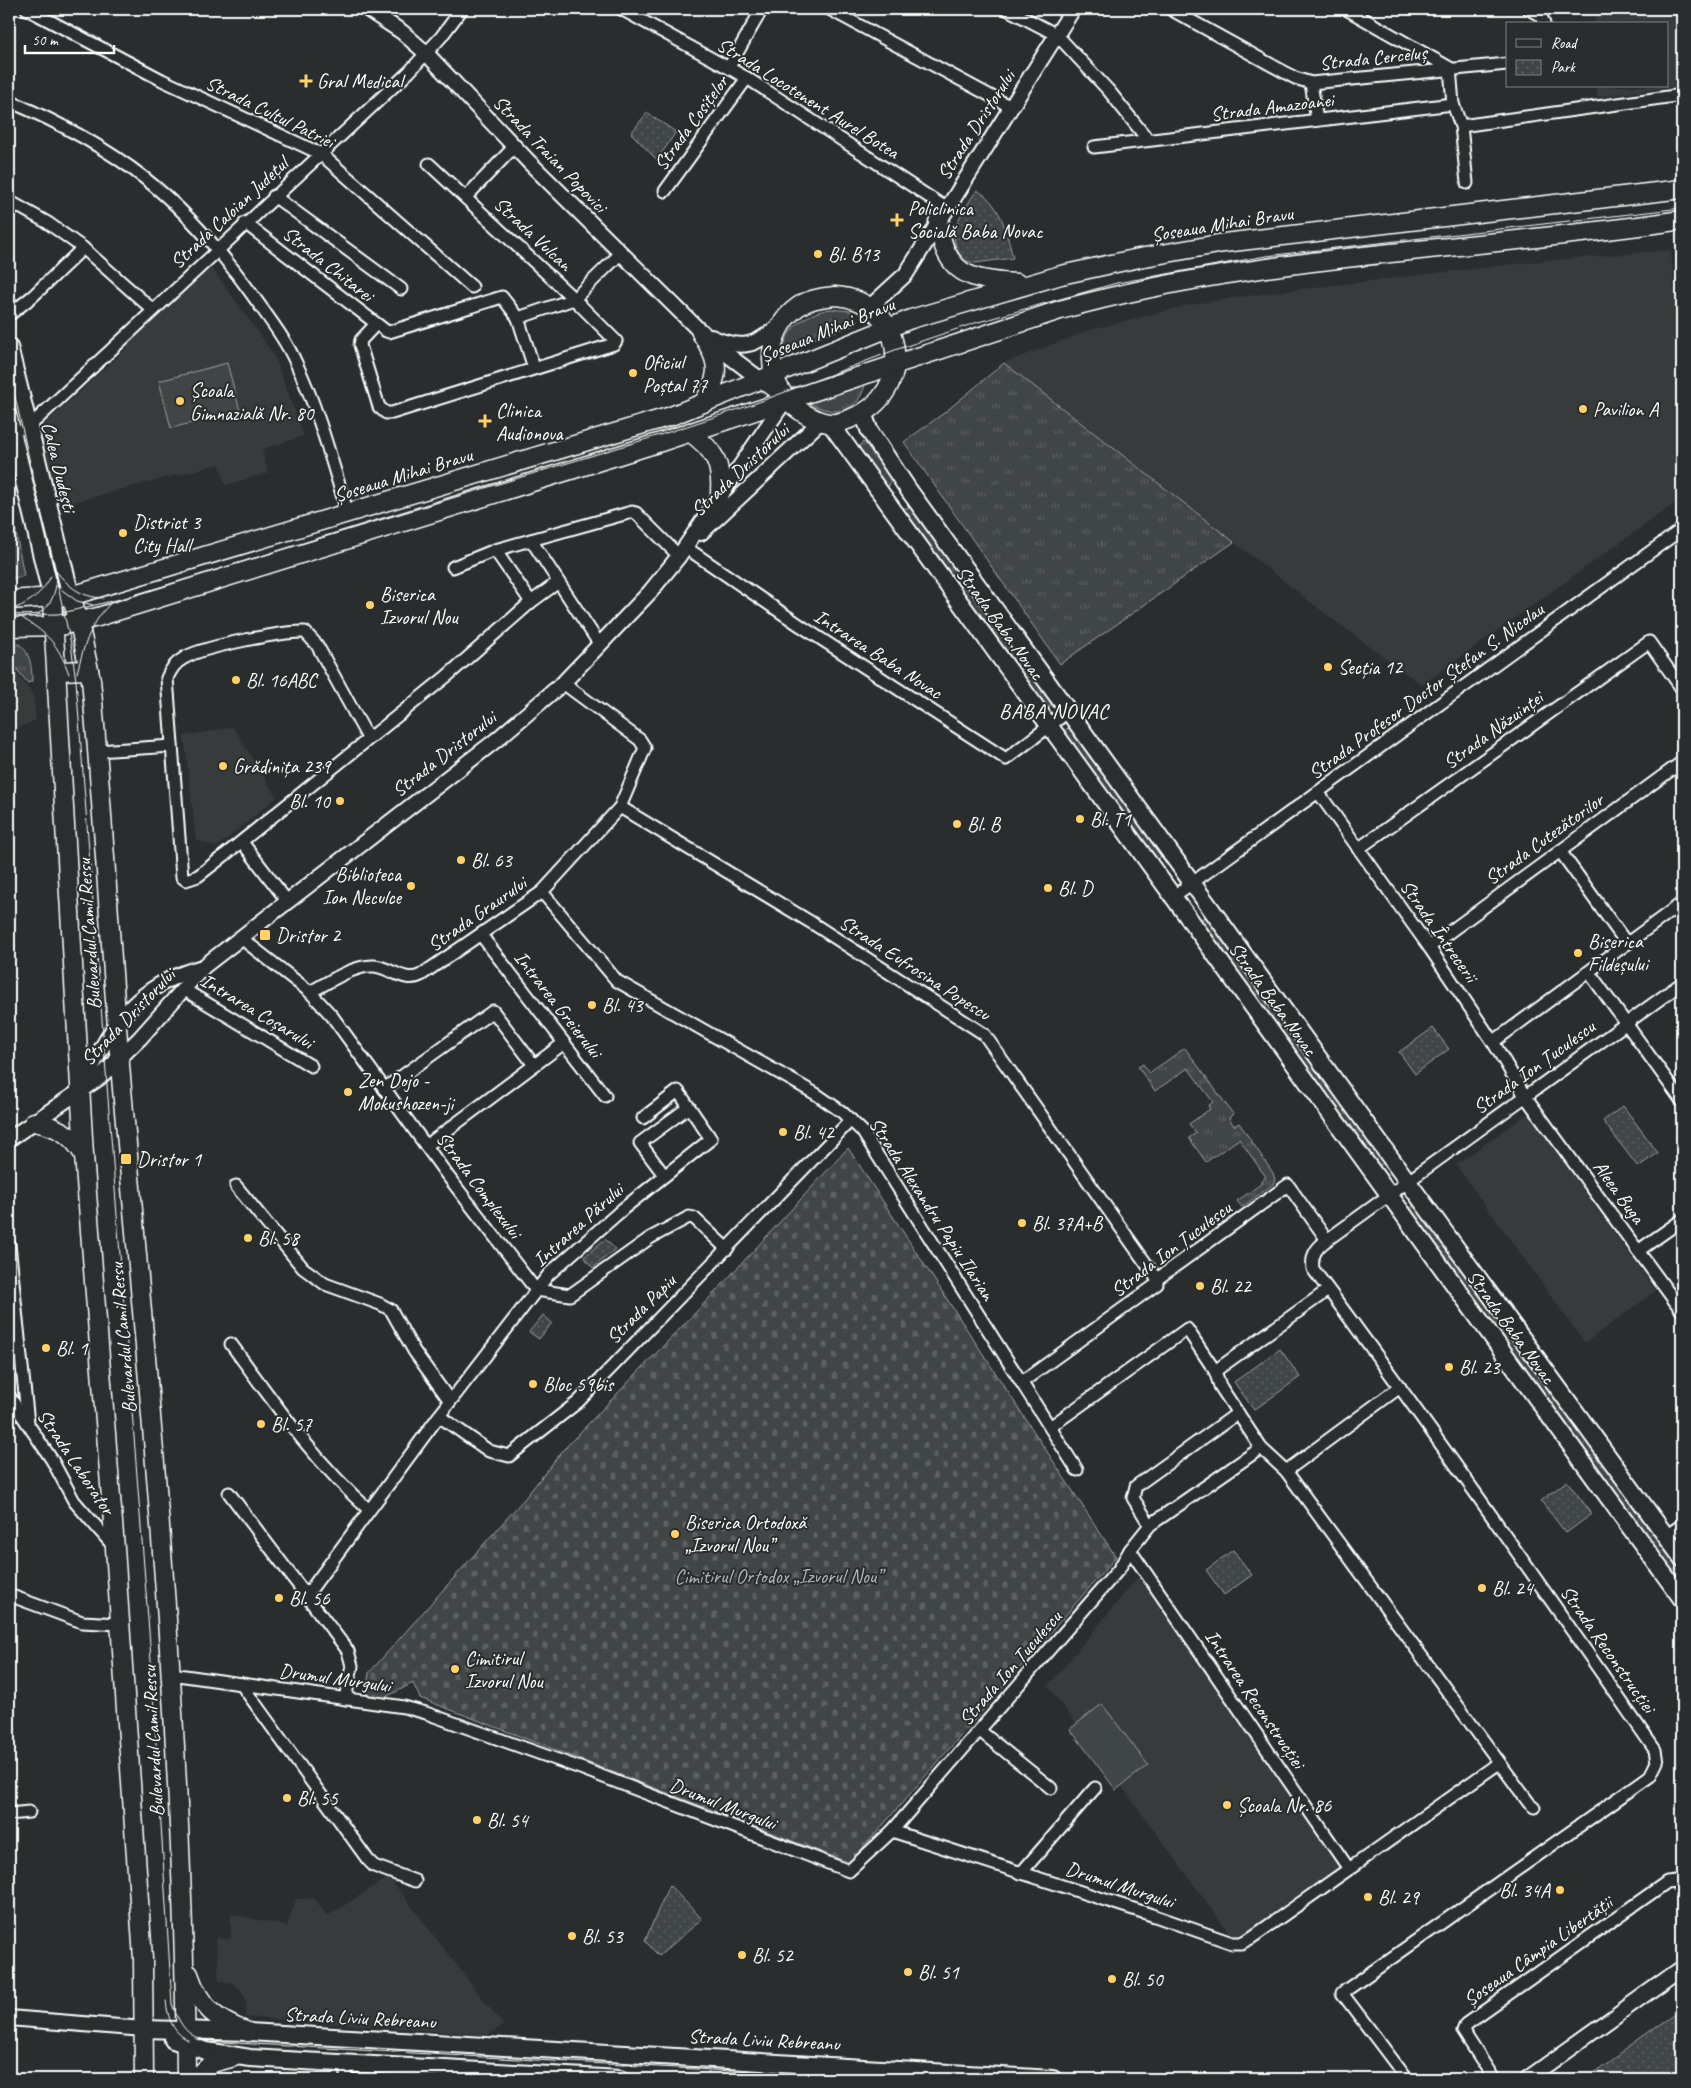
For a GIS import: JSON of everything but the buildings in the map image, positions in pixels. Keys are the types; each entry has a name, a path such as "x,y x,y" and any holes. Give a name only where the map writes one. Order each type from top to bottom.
{"main road":[{"name":"Șoseaua Mihai Bravu","path":"10,600 52,599 71,596 650,423 888,328 1027,284 1119,262 1224,243 1682,189"},
{"path":"942,215 943,247 954,266 980,278 1027,284"},
{"path":"10,600 11,627 55,626 79,622 690,432 786,399 1084,304 1188,281 1293,266 1682,220"},
{"path":"844,297 871,306 888,328 894,344 895,365 886,390 876,403 863,413 842,422 826,422 796,408 767,377 775,337 782,322 800,306 819,299 844,297"},
{"path":"701,333 716,362 717,376 713,388 703,403"},
{"name":"Calea Dudești","path":"9,347 16,426 52,599"},
{"name":"Strada Baba Novac","path":"863,413 870,432 908,489 1407,1181 1682,1558"},
{"name":"Strada Baba Novac","path":"826,422 1174,896 1682,1600"},
{"name":"Calea Dudești","path":"16,426 71,596"},
{"path":"690,432 710,450 716,459 721,474 720,494"},
{"path":"110,585 118,610"},
{"name":"Bulevardul Camil Ressu","path":"71,596 79,622 89,670 97,751 119,1058 145,1334 171,1674 185,1959 186,2079"},
{"name":"Bulevardul Camil Ressu","path":"52,599 58,671 84,1155 115,1548 143,1959 144,2079"},
{"path":"58,671 89,670"},
{"path":"34,1122 63,1130 76,1142 84,1155"},
{"path":"185,1959 192,1984 204,2006 218,2018 241,2032 228,2042 228,2049 234,2057 212,2063 194,2079"},
{"name":"Strada Liviu Rebreanu","path":"144,2029 185,2038 234,2057 346,2071 620,2079"},
{"name":"Strada Liviu Rebreanu","path":"185,2038 241,2032 1053,2079"}],"street":[{"name":"Strada Cultul Patriei","path":"26,9 162,80 321,154 472,287"},
{"name":"Strada Traian Popovici","path":"367,9 402,32 426,53 514,147 701,333 721,351 767,377"},
{"name":"Strada Caloian Județul","path":"16,426 154,310 218,248 321,154 426,53 462,9"},
{"name":"Strada Locotenent Aurel Botea","path":"621,9 729,67 942,215"},
{"name":"Strada Cosițelor","path":"729,67 762,9"},
{"path":"829,9 1011,107"},
{"path":"1007,9 1057,36 1109,91 1148,140"},
{"name":"Strada Dristorului","path":"871,306 906,274 1073,9"},
{"name":"Strada Cerceluș","path":"1170,9 1295,78 1311,83 1450,68 1464,70 1506,64"},
{"path":"1346,9 1450,68 1453,104 1461,126 1467,183"},
{"path":"1529,9 1544,22"},
{"name":"Strada Cosițelor","path":"666,191 746,78"},
{"path":"1311,83 1317,120"},
{"path":"1461,126 1682,95"},
{"path":"9,101 70,130 120,159 167,195 218,248 270,319 296,362 311,397 348,514"},
{"name":"Strada Amazoanei","path":"1094,147 1453,104"},
{"name":"Strada Vulcan","path":"466,197 514,147"},
{"name":"Strada Vulcan","path":"429,164 574,299 616,341 614,344 534,368"},
{"path":"274,196 401,289"},
{"path":"9,202 48,224 83,248 154,310"},
{"name":"Strada Chitarei","path":"245,223 376,324 390,332 502,297 518,318"},
{"path":"9,315 33,296 83,248"},
{"name":"Strada Vulcan","path":"518,318 574,299 620,254"},
{"path":"376,324 361,340 360,352 379,406 386,413 392,413 534,368 518,318"},
{"name":"Strada Traian Popovici","path":"701,333 727,344 746,345 768,335 782,322"},
{"name":"Strada Dristorului","path":"81,1091 119,1058 203,967 495,741 563,683 650,592 682,552 786,399"},
{"name":"Strada Dristorului","path":"682,552 826,422"},
{"path":"453,567 495,550 632,512 636,513 682,552"},
{"name":"Strada Profesor Doctor Ștefan S. Nicolau","path":"1174,896 1682,529"},
{"path":"531,540 557,583 600,645"},
{"path":"495,550 531,602"},
{"name":"Intrarea Baba Novac","path":"682,552 801,626 1006,759 1050,726"},
{"path":"368,738 312,637 305,632 294,632 194,653 177,662 170,669 168,678 182,877 186,880 198,876 242,842 481,648 531,602 557,583"},
{"name":"Strada Năzuinței","path":"1358,850 1649,642 1682,689"},
{"name":"Strada Graurului","path":"310,992 353,970 373,966 411,979 418,977 542,892 620,807 645,748 640,740 563,683"},
{"path":"1050,726 1069,711"},
{"path":"97,751 172,746"},
{"name":"Strada Cutezătorilor","path":"1428,947 1682,762"},
{"name":"Strada Întrecerii","path":"1318,792 1493,1042 1525,1096"},
{"name":"Strada Eufrosina Popescu","path":"620,807 812,923 984,1034 992,1042 1157,1279"},
{"path":"242,842 288,902"},
{"path":"1560,851 1627,944"},
{"name":"Strada Alexandru Papiu Ilarian","path":"542,892 617,982 816,1094 851,1120 873,1147 1077,1470"},
{"path":"1493,1042 1682,903"},
{"name":"Intrarea Greierului","path":"481,934 605,1096"},
{"name":"Strada Complexului","path":"241,938 310,992 332,1016 426,1146 536,1290"},
{"name":"Strada Dristorului","path":"81,1091 98,1054 117,1022 132,1005 180,974 203,967"},
{"path":"1589,972 1682,1101"},
{"name":"Strada Ion Țuculescu","path":"1388,1195 1682,983"},
{"name":"Intrarea Coșarului","path":"183,989 311,1066"},
{"path":"384,1089 493,1011 534,1065"},
{"path":"426,1146 564,1043"},
{"path":"9,1139 81,1091"},
{"name":"Intrarea Părului","path":"306,1596 450,1401 536,1290 562,1261 664,1175 711,1139 678,1091 643,1118"},
{"name":"Aleea Buga","path":"1525,1096 1682,1311"},
{"path":"664,1175 640,1143 689,1107"},
{"name":"Strada Papiu","path":"439,1416 488,1451 509,1456 578,1402 851,1120"},
{"name":"Strada Ion Țuculescu","path":"1022,1382 1157,1284 1157,1279 1288,1185 1327,1240"},
{"path":"236,1186 304,1268 325,1284 380,1304 391,1310 414,1352 450,1401"},
{"path":"1216,1370 1328,1290 1313,1269 1314,1252 1327,1240 1388,1195"},
{"path":"536,1290 570,1295 650,1238 686,1218 694,1218 727,1249"},
{"path":"1638,1251 1682,1220"},
{"path":"9,1250 28,1425"},
{"name":"Strada Reconstrucției","path":"1328,1290 1400,1387 1655,1750 1657,1762 1650,1776 1342,1993 1407,2079"},
{"path":"1050,1427 1187,1329 1216,1370 1220,1386 1261,1448 1286,1471 1499,1763 1534,1807"},
{"path":"231,1344 309,1450 342,1486 369,1510"},
{"path":"1286,1471 1400,1387"},
{"name":"Strada Laborator","path":"9,1396 52,1460 74,1500 115,1548"},
{"path":"1150,1525 1133,1498 1136,1486 1238,1414"},
{"name":"Strada Ion Țuculescu","path":"892,1831 1119,1569 1130,1550 1150,1525 1261,1448"},
{"path":"229,1493 351,1658 352,1666 345,1699"},
{"path":"1666,1536 1682,1525"},
{"name":"Intrarea Reconstrucției","path":"1130,1550 1349,1869"},
{"path":"9,1595 82,1622 120,1624"},
{"name":"Drumul Murgului","path":"171,1674 404,1707 426,1712 574,1765 844,1871 854,1868 892,1831 1232,1943 1241,1943 1349,1869"},
{"path":"241,1684 368,1860 374,1866 415,1881"},
{"path":"980,1731 1051,1788"},
{"path":"1349,1869 1499,1763"},
{"path":"1021,1873 1095,1788"},
{"path":"9,1814 29,1812"},
{"name":"Șoseaua Câmpia Libertății","path":"1494,2079 1463,2032 1466,2024 1667,1882 1676,1881 1682,1890"},
{"path":"1527,2079 1682,1968"},
{"path":"10,2020 144,2029"}],"shaded area":[{"path":"1601,9 1682,9 1682,86 1668,88 1668,22 1594,22"},
{"path":"1596,88 1667,88 1597,97"},
{"path":"1671,250 1682,381 1682,498 1422,685 1327,615 1004,363 1090,330 1193,304 1267,293 1531,262"},
{"name":"Școala Gimnazială Nr. 80","path":"211,267 275,358 304,436 262,449 268,473 225,485 220,464 58,506 40,428 127,348 126,343"},
{"path":"9,664 33,695 36,720 9,732"},
{"name":"Grădinița 239","path":"233,727 277,797 217,847 196,840 184,736"},
{"path":"1528,1113 1656,1291 1585,1343 1456,1165"},
{"path":"1138,1577 1343,1868 1236,1942 1048,1686"},
{"path":"389,1877 503,2025 488,2035 245,2017 247,2002 240,1989 231,1982 219,1981 216,1938 231,1939 231,1914 287,1926 296,1899 315,1899 327,1916"}],"green space":[{"path":"647,113 676,132 657,160 631,133"},
{"path":"977,190 998,211 1013,258 975,263 966,261 959,252 955,243 956,226"},
{"path":"830,309 850,311 857,321 854,325 783,349 789,333 794,327 813,314"},
{"path":"227,363 240,411 171,428 159,381"},
{"path":"1004,363 1234,542 1060,664 904,442 944,413"},
{"path":"865,385 861,396 855,403 841,411 824,409 806,401"},
{"path":"863,442 870,448 891,479 889,486 883,486 858,448"},
{"path":"9,495 24,576 9,579"},
{"path":"910,503 1054,704 1050,705 1048,712 901,508 908,508"},
{"path":"9,639 21,646 28,656 32,681 28,683 9,660"},
{"path":"1071,726 1163,855 1158,859 1159,865 1060,730 1064,731"},
{"path":"1206,912 1385,1163 1376,1167 1197,919 1204,918"},
{"path":"1433,1028 1449,1049 1415,1074 1399,1052"},
{"path":"1185,1048 1233,1114 1229,1118 1234,1126 1239,1123 1273,1173 1275,1180 1273,1184 1242,1207 1237,1201 1261,1184 1261,1181 1266,1177 1239,1139 1206,1162 1189,1138 1196,1133 1189,1124 1210,1109 1208,1106 1213,1102 1188,1068 1155,1091 1138,1067 1143,1064 1149,1073"},
{"path":"1623,1106 1658,1153 1638,1167 1603,1121"},
{"name":"Cimitirul Ortodox „Izvorul Nou”","path":"848,1148 1116,1557 850,1863 420,1698 413,1683 380,1700 366,1696 369,1673 525,1498 564,1449 720,1287"},
{"path":"1414,1204 1418,1205 1682,1568 1682,1588 1409,1210"},
{"path":"605,1239 615,1249 593,1268 584,1257"},
{"path":"543,1315 552,1323 539,1339 529,1332"},
{"path":"1280,1349 1300,1377 1254,1410 1234,1382"},
{"path":"1567,1481 1592,1514 1566,1533 1541,1501"},
{"path":"1233,1550 1252,1575 1224,1595 1206,1570"},
{"path":"1102,1704 1148,1765 1116,1790 1070,1729"},
{"path":"669,1885 702,1919 659,1956 645,1941"},
{"path":"1682,2009 1682,2079 1585,2079"}],"tram line":[{"path":"9,615 58,614 124,598 663,434 751,405 895,350 975,323 1117,283 1266,256 1682,208"},
{"path":"9,370 71,644 76,681 150,1645 172,2004 177,2016 188,2032 195,2037 212,2041 870,2079"},
{"path":"56,571 76,590 88,596 103,598"},
{"path":"16,608 27,603 36,595 51,576"},
{"path":"37,614 45,609 50,602 56,585"},
{"path":"62,590 77,601 93,605"},
{"path":"77,673 89,634 99,617 113,601"},
{"path":"19,616 37,628 50,640 60,654 69,674"},
{"path":"166,2001 172,2024 178,2033 188,2040"}],"place":[{"name":"Gral Medical","path":"306,81"},
{"name":"Policlinica Socială Baba Novac","path":"897,220"},
{"name":"Bl. B13","path":"818,254"},
{"name":"Oficiul Poștal 77","path":"633,373"},
{"name":"Școala Gimnazială Nr. 80","path":"180,401"},
{"name":"Pavilion A","path":"1583,409"},
{"name":"Clinica Audionova","path":"485,421"},
{"name":"District 3 City Hall","path":"123,533"},
{"name":"Biserica Izvorul Nou","path":"370,605"},
{"name":"Secția 12","path":"1328,667"},
{"name":"Bl. 16ABC","path":"236,680"},
{"name":"Grădinița 239","path":"223,766"},
{"name":"Bl. 10","path":"340,801"},
{"name":"Bl. T1","path":"1080,819"},
{"name":"Bl. B","path":"957,824"},
{"name":"Bl. 63","path":"461,860"},
{"name":"Biblioteca Ion Neculce","path":"411,886"},
{"name":"Bl. D","path":"1048,888"},
{"name":"Dristor 2","path":"265,935"},
{"name":"Biserica Fildeșului","path":"1578,953"},
{"name":"Bl. 43","path":"592,1005"},
{"name":"Zen Dojo - Mokushozen-ji","path":"348,1092"},
{"name":"Bl. 42","path":"783,1132"},
{"name":"Dristor 1","path":"126,1159"},
{"name":"Bl. 37A+B","path":"1022,1223"},
{"name":"Bl. 58","path":"248,1238"},
{"name":"Bl. 22","path":"1200,1286"},
{"name":"Bl. 1","path":"46,1348"},
{"name":"Bl. 23","path":"1449,1367"},
{"name":"Bloc 59bis","path":"533,1384"},
{"name":"Bl. 57","path":"261,1424"},
{"name":"Biserica Ortodoxă „Izvorul Nou”","path":"675,1534"},
{"name":"Bl. 24","path":"1482,1588"},
{"name":"Bl. 56","path":"279,1598"},
{"name":"Cimitirul Izvorul Nou","path":"455,1669"},
{"name":"Bl. 55","path":"287,1798"},
{"name":"Școala Nr. 86","path":"1227,1805"},
{"name":"Bl. 54","path":"477,1820"},
{"name":"Bl. 34A","path":"1560,1890"},
{"name":"Bl. 29","path":"1368,1897"},
{"name":"Bl. 53","path":"572,1936"},
{"name":"Bl. 52","path":"742,1955"},
{"name":"Bl. 51","path":"908,1972"},
{"name":"Bl. 50","path":"1112,1979"}],"district":[{"name":"BABA NOVAC","path":"1054,711"}]}
